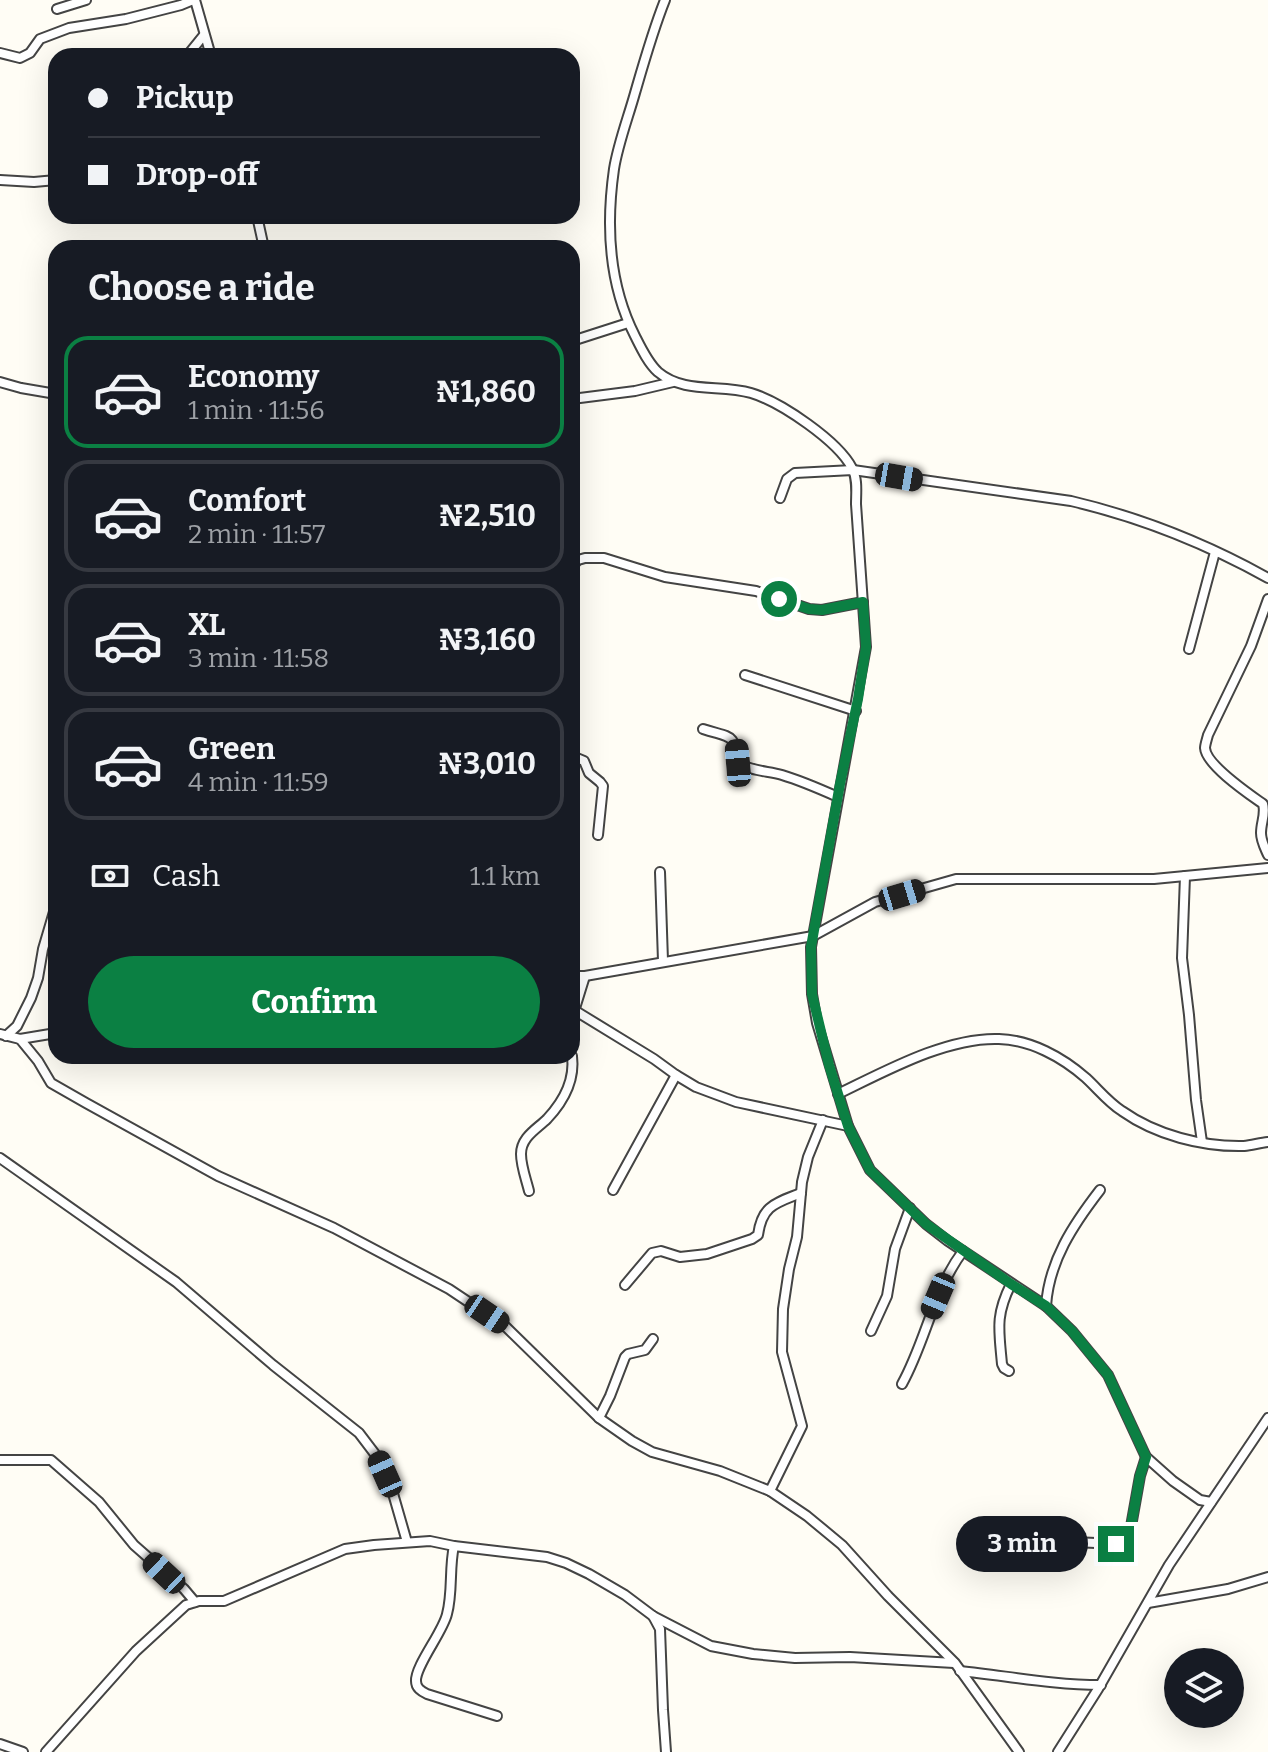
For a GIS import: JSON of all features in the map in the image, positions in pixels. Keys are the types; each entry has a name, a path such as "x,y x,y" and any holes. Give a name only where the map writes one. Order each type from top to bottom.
{"street":[{"path":"57,9 86,0"},
{"path":"0,53 20,58 30,53 40,39 69,28 126,19 194,0 208,48"},
{"path":"665,0 615,166 610,209 612,260 618,297 628,323 656,371 681,385 751,393 778,405 828,440 853,470 856,483 866,647 811,947 812,994 825,1051 848,1126 870,1170 926,1224 1046,1306 1072,1331 1108,1375 1146,1457 1200,1500 1211,1502"},
{"path":"181,5 197,13"},
{"path":"193,48 204,35"},
{"path":"0,180 48,181"},
{"path":"580,338 628,323"},
{"path":"0,382 48,393"},
{"path":"580,398 635,391 673,382"},
{"path":"780,498 787,479 795,473 853,470 1071,501 1140,521 1238,561 1268,578"},
{"path":"1189,649 1215,552"},
{"path":"580,559 604,558 665,577 756,591 809,609 822,610 863,602"},
{"path":"1268,599 1251,646 1208,735 1205,750 1222,771 1263,804 1265,811 1261,831 1268,855"},
{"path":"745,675 856,711"},
{"path":"703,729 731,737 736,744 738,763 746,768 785,776 838,797"},
{"path":"580,759 603,786 598,835"},
{"path":"580,976 813,936 875,902 956,879 1154,879 1268,868"},
{"path":"660,872 663,961"},
{"path":"1185,876 1182,958 1202,1142"},
{"path":"3,1035 17,1026 31,998 48,932"},
{"path":"580,996 585,976"},
{"path":"580,1018 654,1059 696,1087 736,1102 848,1126"},
{"path":"3,1035 20,1039 48,1034"},
{"path":"20,1039 51,1083 218,1176 334,1228 449,1289 506,1327 599,1418 632,1441 652,1452 720,1471 770,1491 807,1516 842,1545 958,1667 1019,1752"},
{"path":"838,1094 914,1058 967,1041 999,1039 1056,1055 1129,1116 1160,1132 1202,1142 1244,1146 1268,1142"},
{"path":"529,1191 521,1153 523,1145 570,1085 573,1064"},
{"path":"613,1190 676,1075"},
{"path":"770,1491 802,1426 782,1352 783,1309 808,1157 823,1120"},
{"path":"0,1158 176,1282 359,1433 378,1458 392,1490 407,1542"},
{"path":"1046,1306 1048,1283 1061,1249 1100,1190"},
{"path":"625,1285 652,1253 670,1252 680,1257 707,1254 752,1239 758,1235 760,1222 769,1206 801,1193"},
{"path":"871,1331 887,1296 895,1249 910,1208"},
{"path":"902,1384 914,1363 945,1280 963,1251"},
{"path":"1009,1371 1002,1364 999,1323 1000,1311 1011,1284"},
{"path":"599,1418 625,1357 645,1350 653,1339"},
{"path":"1058,1752 1101,1685 1169,1565 1268,1418"},
{"path":"1030,1549 1075,1542 1116,1544 1127,1539 1146,1457"},
{"path":"0,1460 51,1460 99,1502 134,1545 195,1602"},
{"path":"46,1752 136,1651 186,1605 224,1601 345,1549 407,1542 430,1541 547,1557 566,1563 625,1595 653,1616 711,1646 753,1654 795,1658 850,1657 958,1667 1036,1682 1101,1685"},
{"path":"454,1546 448,1613 417,1673 416,1683 419,1690 427,1694 497,1716"},
{"path":"1148,1603 1228,1589 1268,1577"},
{"path":"653,1616 660,1629 666,1752"},
{"path":"0,1744 23,1752"}],"route":[{"path":"779,599 822,610 863,602 866,647 811,947 812,994 817,1023 848,1126 870,1170 888,1188 948,1241 1046,1306 1072,1331 1108,1375 1146,1457 1130,1532 1127,1539 1116,1544"}]}
